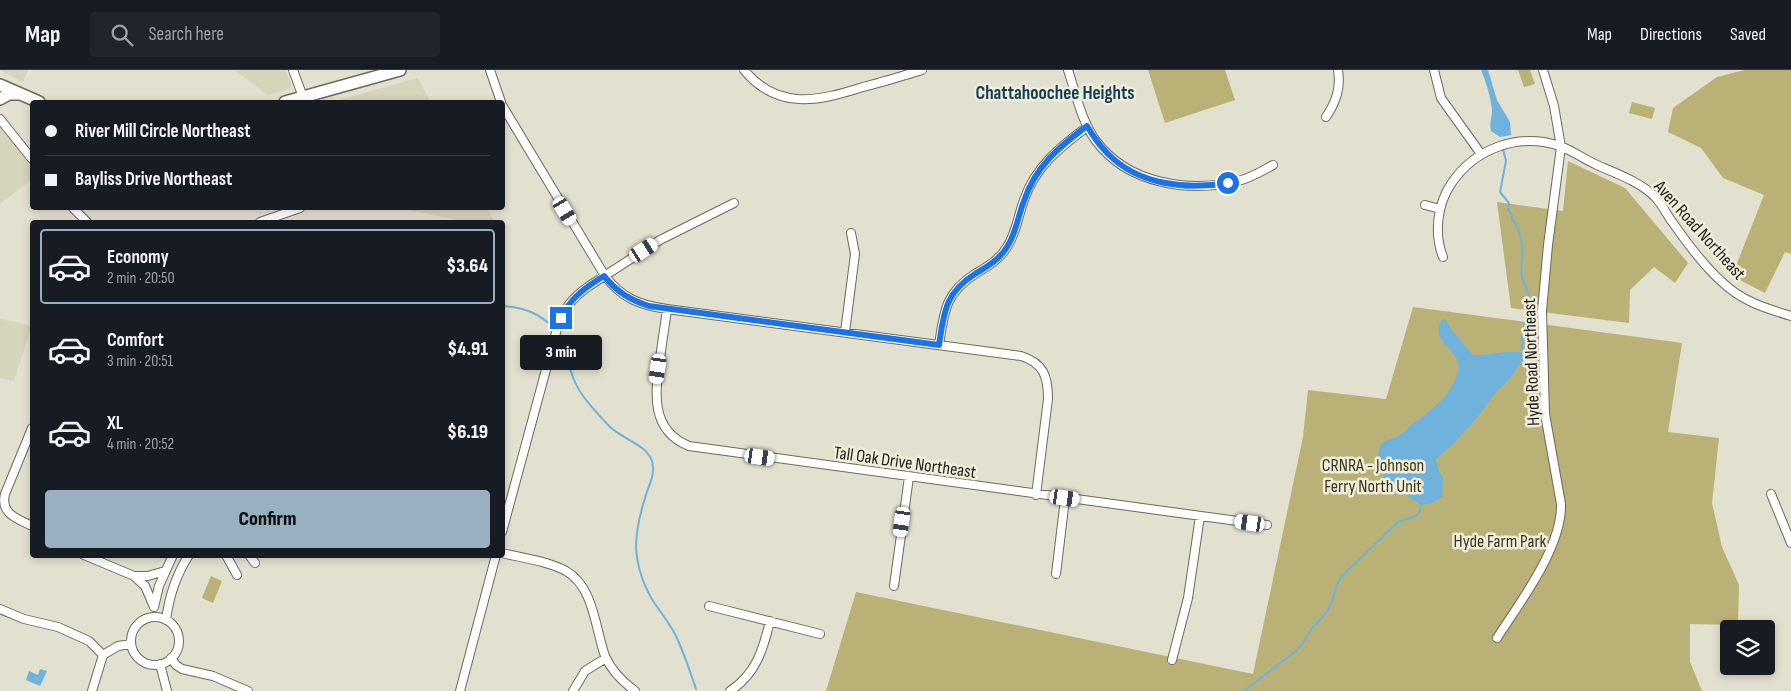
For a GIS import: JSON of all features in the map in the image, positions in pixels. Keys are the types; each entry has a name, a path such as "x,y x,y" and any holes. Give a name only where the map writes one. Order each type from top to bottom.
{"street":[{"path":"294,70 303,98"},
{"path":"294,100 400,70"},
{"path":"490,70 501,100"},
{"path":"744,70 755,82 774,93 791,99 808,100 835,96 922,70"},
{"path":"1068,70 1087,126 1107,154 1127,169 1155,180 1184,185 1214,185 1256,175 1273,165"},
{"path":"1326,117 1332,108 1339,88 1338,70"},
{"path":"1434,70 1441,98 1481,154"},
{"name":"Hyde Road Northeast","path":"1497,638 1532,583 1549,552 1560,524 1561,504 1544,401 1542,311 1548,245 1561,147 1554,106 1543,70"},
{"path":"0,85 34,100"},
{"path":"0,99 9,94 19,94"},
{"path":"505,109 604,276 624,296 649,306 667,309 1021,356 1035,362 1047,379 1048,400 1036,495"},
{"path":"0,119 30,156"},
{"path":"939,345 946,308 952,295 965,281 996,261 1003,254 1011,242 1023,201 1036,174 1058,149 1087,126"},
{"name":"Aven Road Northeast","path":"1440,209 1444,197 1456,177 1464,167 1481,154 1504,144 1520,142 1544,143 1561,147 1626,178 1646,190 1655,198 1684,238 1721,282 1753,304 1791,316"},
{"path":"505,521 565,308 578,294 660,240 734,203"},
{"path":"1424,205 1440,209 1438,237 1443,257"},
{"path":"75,210 85,220"},
{"path":"266,220 294,210"},
{"path":"844,332 855,254 851,233"},
{"name":"Tall Oak Drive Northeast","path":"667,309 655,396 662,421 670,434 681,443 704,449 1267,525"},
{"path":"30,433 3,498 5,511 30,525"},
{"path":"894,586 909,477"},
{"path":"1771,494 1791,543"},
{"path":"1056,574 1065,498"},
{"path":"1172,660 1188,598 1200,516"},
{"path":"505,554 555,566 575,578 587,595 606,658 621,679 635,691"},
{"path":"91,558 134,576 145,586 154,607"},
{"path":"152,617 165,571 172,558"},
{"path":"166,620 170,596 186,558"},
{"path":"228,558 237,574"},
{"path":"251,558 255,563"},
{"path":"460,691 495,558"},
{"path":"134,576 148,576 165,571"},
{"path":"710,606 820,634"},
{"path":"0,609 24,619 58,627 89,641 103,655"},
{"path":"152,617 166,620 174,627 178,634 177,650 171,658 160,664 153,665 139,659 134,654 131,644 132,633 135,627 140,622 152,617"},
{"path":"730,691 751,673 762,652 770,621"},
{"path":"92,691 103,655 118,646 131,644"},
{"path":"171,658 182,669 213,676 248,691"},
{"path":"573,691 585,671 606,658"},
{"path":"160,664 167,691"}],"shaded area":[{"path":"0,70 28,70 23,82"},
{"path":"235,70 285,70 291,87 285,91 267,95"},
{"path":"417,78 430,100 339,100"},
{"path":"0,127 30,164 30,181 0,204"},
{"path":"409,210 488,210 494,220 456,220"},
{"path":"0,319 30,326 30,332 14,381 0,378"}],"green space":[{"path":"1148,70 1225,70 1235,100 1165,123"},
{"path":"1518,70 1530,70 1535,84 1524,87"},
{"path":"1745,70 1791,70 1791,254 1785,252 1765,293 1732,276 1764,195 1723,178 1701,148 1668,132 1673,108 1717,77"},
{"path":"1632,102 1655,108 1652,119 1629,113"},
{"path":"1568,161 1625,188 1688,263 1675,283 1654,267 1630,290 1629,323 1511,308 1497,202 1563,211"},
{"name":"CRNRA - Johnson Ferry North Unit","path":"1413,307 1682,343 1668,432 1719,438 1712,503 1722,547 1739,585 1738,620 1720,620 1720,625 1690,624 1690,662 1702,691 826,691 856,592 1253,674 1303,437 1308,390 1386,399"},
{"path":"211,576 222,581 213,603 202,598"}],"water":[{"path":"1481,70 1488,70 1497,100 1510,122 1511,135 1500,137 1491,131 1491,105"},
{"path":"1443,319 1446,320 1451,329 1473,355 1517,352 1523,353 1524,358 1510,379 1496,392 1476,419 1436,459 1438,469 1443,478 1442,497 1432,503 1421,505 1399,491 1384,478 1380,468 1378,453 1383,443 1400,435 1437,405 1455,380 1459,364 1443,342 1438,331"},
{"path":"40,669 47,671 40,686 26,680 29,671 38,675"}],"waterway":[{"path":"1503,149 1506,161 1500,192 1509,203 1508,210 1512,215 1512,220 1516,224 1521,239 1522,278 1529,296 1522,341 1523,353"},
{"path":"505,306 530,312 542,318 554,328"},
{"path":"558,334 574,380 585,399 614,431 645,450 652,461 652,476 638,528 636,547 638,562 648,591 676,636 696,689"},
{"path":"1244,691 1296,651 1313,627 1326,613 1341,577 1398,522 1416,516 1420,511 1421,505"}],"district":[{"name":"Chattahoochee Heights","path":"1055,92"}],"route":[{"path":"561,318 570,301 604,276 624,296 649,306 939,345 948,301 955,290 1003,254 1011,242 1023,201 1036,174 1058,149 1087,126 1107,154 1127,169 1139,175 1168,183 1184,185 1199,186 1228,183"}],"park label":[{"name":"Hyde Farm Park","path":"1500,541"}]}
